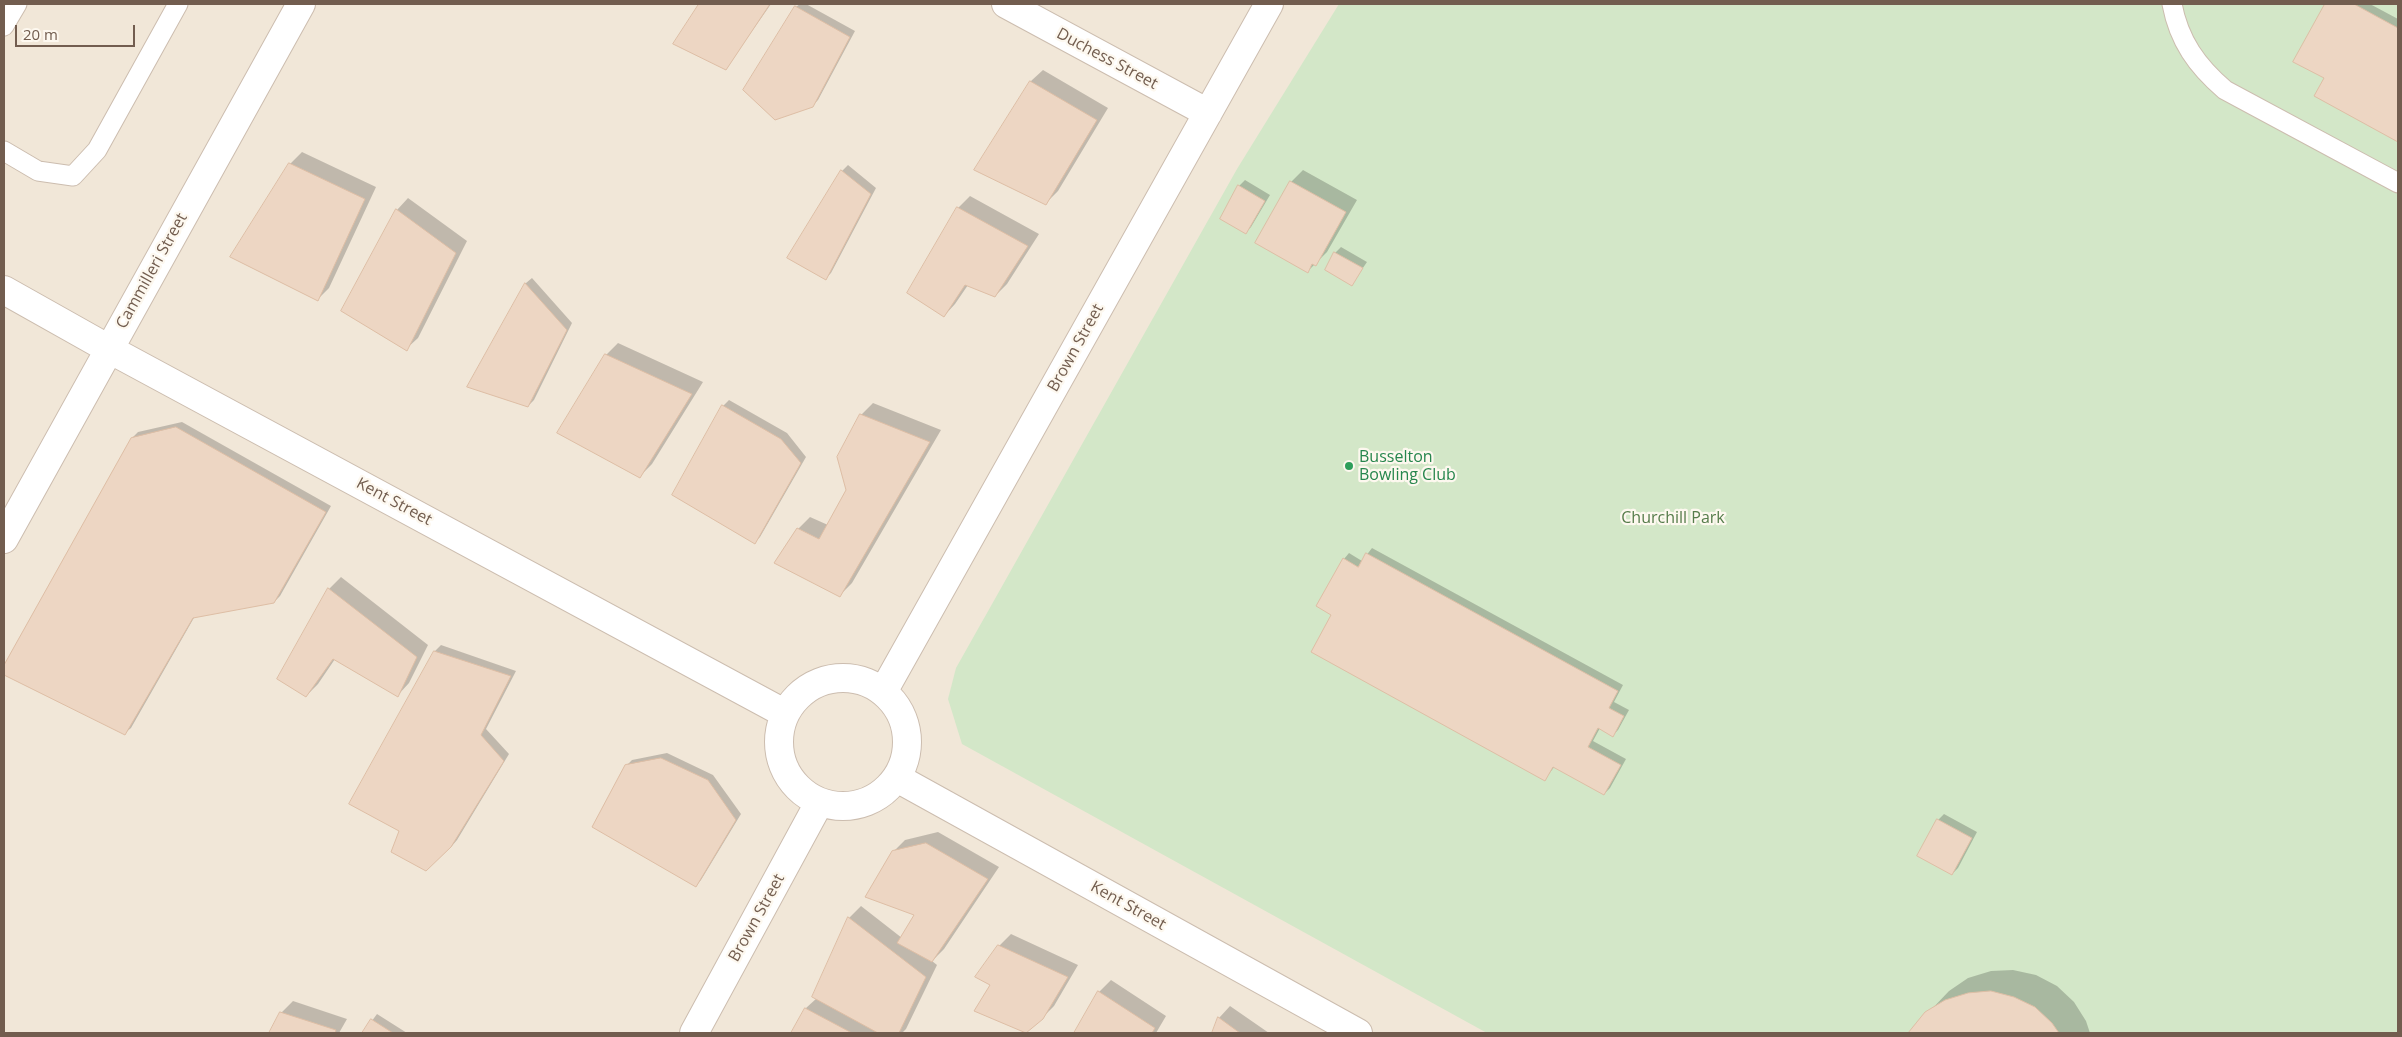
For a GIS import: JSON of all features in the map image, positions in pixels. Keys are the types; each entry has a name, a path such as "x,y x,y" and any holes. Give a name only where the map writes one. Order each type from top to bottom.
{"street":[{"name":"Cammilleri Street","path":"4,539 301,4"},
{"name":"Duchess Street","path":"1006,4 1208,113"},
{"name":"Brown Street","path":"883,692 1269,4"},
{"name":"Kent Street","path":"4,290 109,349 784,713"},
{"path":"841,677 864,681 883,692 898,709 908,734 906,757 898,778 882,794 864,804 842,808 819,803 800,791 788,778 779,757 778,734 784,713 798,695 819,682 841,677"},
{"name":"Kent Street","path":"898,778 1358,1033"},
{"name":"Brown Street","path":"694,1033 819,803"}],"lane":[{"path":"4,26 16,4"},
{"path":"4,151 38,171 73,176 97,150 178,4"},
{"path":"2172,4 2178,29 2189,52 2205,73 2225,90 2398,183"}],"shaded area":[{"path":"4,4 2398,4 2398,1033 4,1033"}],"green space":[{"name":"Churchill Park","path":"1339,4 2398,4 2398,1033 1487,1033 962,744 948,699 956,668 1237,169"}],"building":[{"path":"699,4 770,4 726,70 673,44"},
{"path":"2325,4 2354,4 2398,28 2398,142 2314,96 2324,78 2293,62"},
{"path":"795,6 850,37 813,107 775,120 743,90"},
{"path":"1030,81 1097,120 1046,205 974,170"},
{"path":"289,163 365,199 318,301 230,257"},
{"path":"841,170 871,194 826,280 787,258"},
{"path":"1290,181 1346,212 1316,266 1312,264 1308,273 1255,243"},
{"path":"1238,185 1265,201 1246,234 1220,219"},
{"path":"957,207 1028,246 995,297 965,285 944,317 907,293"},
{"path":"396,209 456,253 407,351 341,311"},
{"path":"1334,252 1363,268 1352,286 1325,270"},
{"path":"525,283 567,330 528,407 467,387"},
{"path":"605,354 692,394 640,478 557,433"},
{"path":"722,405 781,439 801,463 755,544 672,495"},
{"path":"860,414 930,442 840,597 774,563 797,528 819,539 846,490 837,457"},
{"path":"176,427 326,512 274,603 193,618 125,735 4,675 4,665 131,438"},
{"path":"1366,553 1618,691 1609,708 1624,716 1613,737 1598,728 1588,747 1621,765 1604,795 1553,767 1545,781 1311,652 1331,615 1316,606 1343,558 1358,567"},
{"path":"328,588 417,657 398,697 333,659 306,697 277,679"},
{"path":"434,651 511,676 481,735 504,761 451,847 426,871 391,852 399,831 349,804"},
{"path":"661,758 708,780 736,820 696,887 592,827 625,765"},
{"path":"1937,819 1972,838 1952,875 1917,856"},
{"path":"926,843 988,879 932,962 897,943 914,915 865,897 892,851"},
{"path":"848,917 926,977 899,1033 878,1033 812,997"},
{"path":"998,945 1068,977 1043,1019 1026,1033 974,1011 990,985 975,977"},
{"path":"1098,991 1155,1028 1152,1033 1074,1033"},
{"path":"1991,991 2014,997 2035,1007 2052,1023 2059,1033 1908,1033 1925,1012 1945,1000 1968,993"},
{"path":"805,1008 852,1033 791,1033"},
{"path":"280,1012 336,1030 335,1033 269,1033"},
{"path":"1218,1017 1240,1033 1212,1033"},
{"path":"371,1019 393,1033 362,1033"}],"place":[{"name":"Busselton Bowling Club","path":"1349,466"}]}
